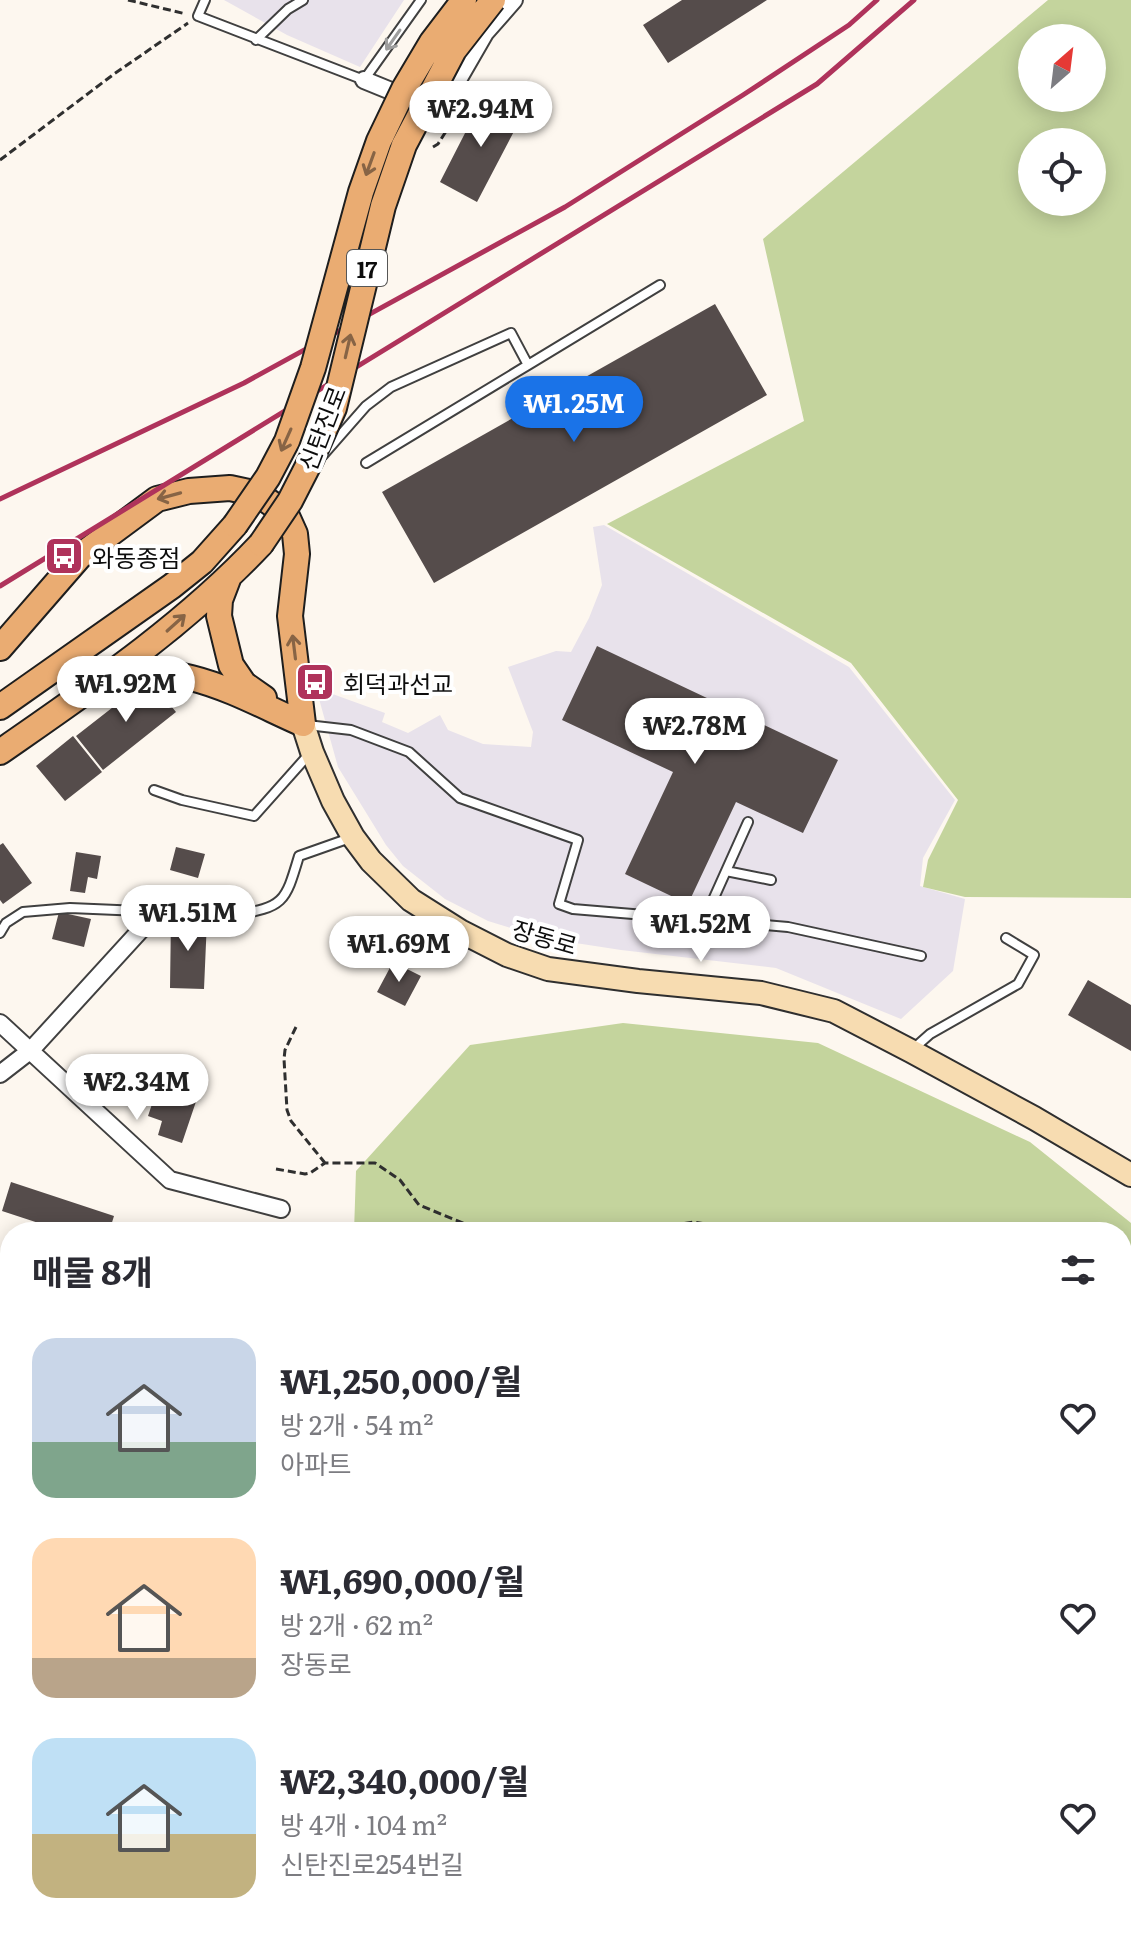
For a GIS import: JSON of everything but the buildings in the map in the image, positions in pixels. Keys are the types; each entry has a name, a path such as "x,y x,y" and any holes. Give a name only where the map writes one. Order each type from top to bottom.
{"main road":[{"name":"신탄진로","path":"0,707 202,562 235,525 268,477 287,441 313,368 361,192 379,141 404,89 432,42 464,0"},
{"name":"신탄진로","path":"0,752 162,636 228,579 261,544 290,501 334,408 383,206 404,145 454,50 493,0"},
{"path":"0,648 80,556 157,499 189,491 230,488 258,494 286,514 295,534 297,554 290,616 303,724"},
{"path":"228,579 220,600 219,616 231,665 244,684 303,724"},
{"path":"91,689 123,675 186,676 222,688 303,724"}],"street":[{"path":"364,80 440,111 485,33 514,0"},
{"name":"장동로","path":"303,724 333,801 371,861 411,900 460,931 507,955 548,969 761,993 834,1011 1034,1118 1131,1175"},
{"path":"0,1074 31,1050 158,911"},
{"path":"0,1023 170,1180 281,1209"}],"lane":[{"path":"205,0 198,16 364,80 421,0"},
{"path":"256,40 288,9 303,0"},
{"path":"366,463 660,285"},
{"path":"286,514 316,463 366,406 391,387 511,333 528,365"},
{"path":"303,724 351,730 409,752 460,798 578,840 559,904 573,909 788,927 921,956"},
{"path":"154,790 182,800 254,816 312,752"},
{"path":"704,920 748,822"},
{"path":"0,933 6,923 23,912 70,908 234,915 257,911 280,902 290,887 299,856 353,837"},
{"path":"726,871 771,880"},
{"path":"911,1051 930,1034 1018,984 1034,955 1006,938"}],"path":[{"path":"128,0 198,16"},
{"path":"0,160 114,74 198,16"},
{"path":"296,1027 285,1050 287,1110 291,1121 325,1163"},
{"path":"276,1169 305,1174 325,1163 375,1163 400,1180 419,1205 461,1222"}],"shaded area":[{"path":"224,0 404,0 360,67 287,35"},
{"path":"604,525 849,667 955,800 923,858 920,886 965,899 953,971 901,1019 776,968 543,938 488,921 445,899 403,866 386,845 338,767 316,688 385,713 382,722 408,733 440,715 448,730 483,744 531,747 533,732 508,667 556,651 571,652 602,585 593,527"}],"green space":[{"path":"1048,0 1131,0 1131,898 965,897 923,887 928,860 958,800 851,663 607,524 804,421 763,239 1018,25 1018,112 1106,112 1106,24 1019,24"},
{"path":"623,1023 818,1043 1030,1142 1130,1222 354,1222 356,1171 470,1045"}],"railway":[{"path":"0,499 244,383 565,207 849,25 877,0"},
{"path":"0,586 817,84 914,0"}],"place":[{"name":"와동종점","path":"64,556"},
{"name":"회덕과선교","path":"315,682"}]}
